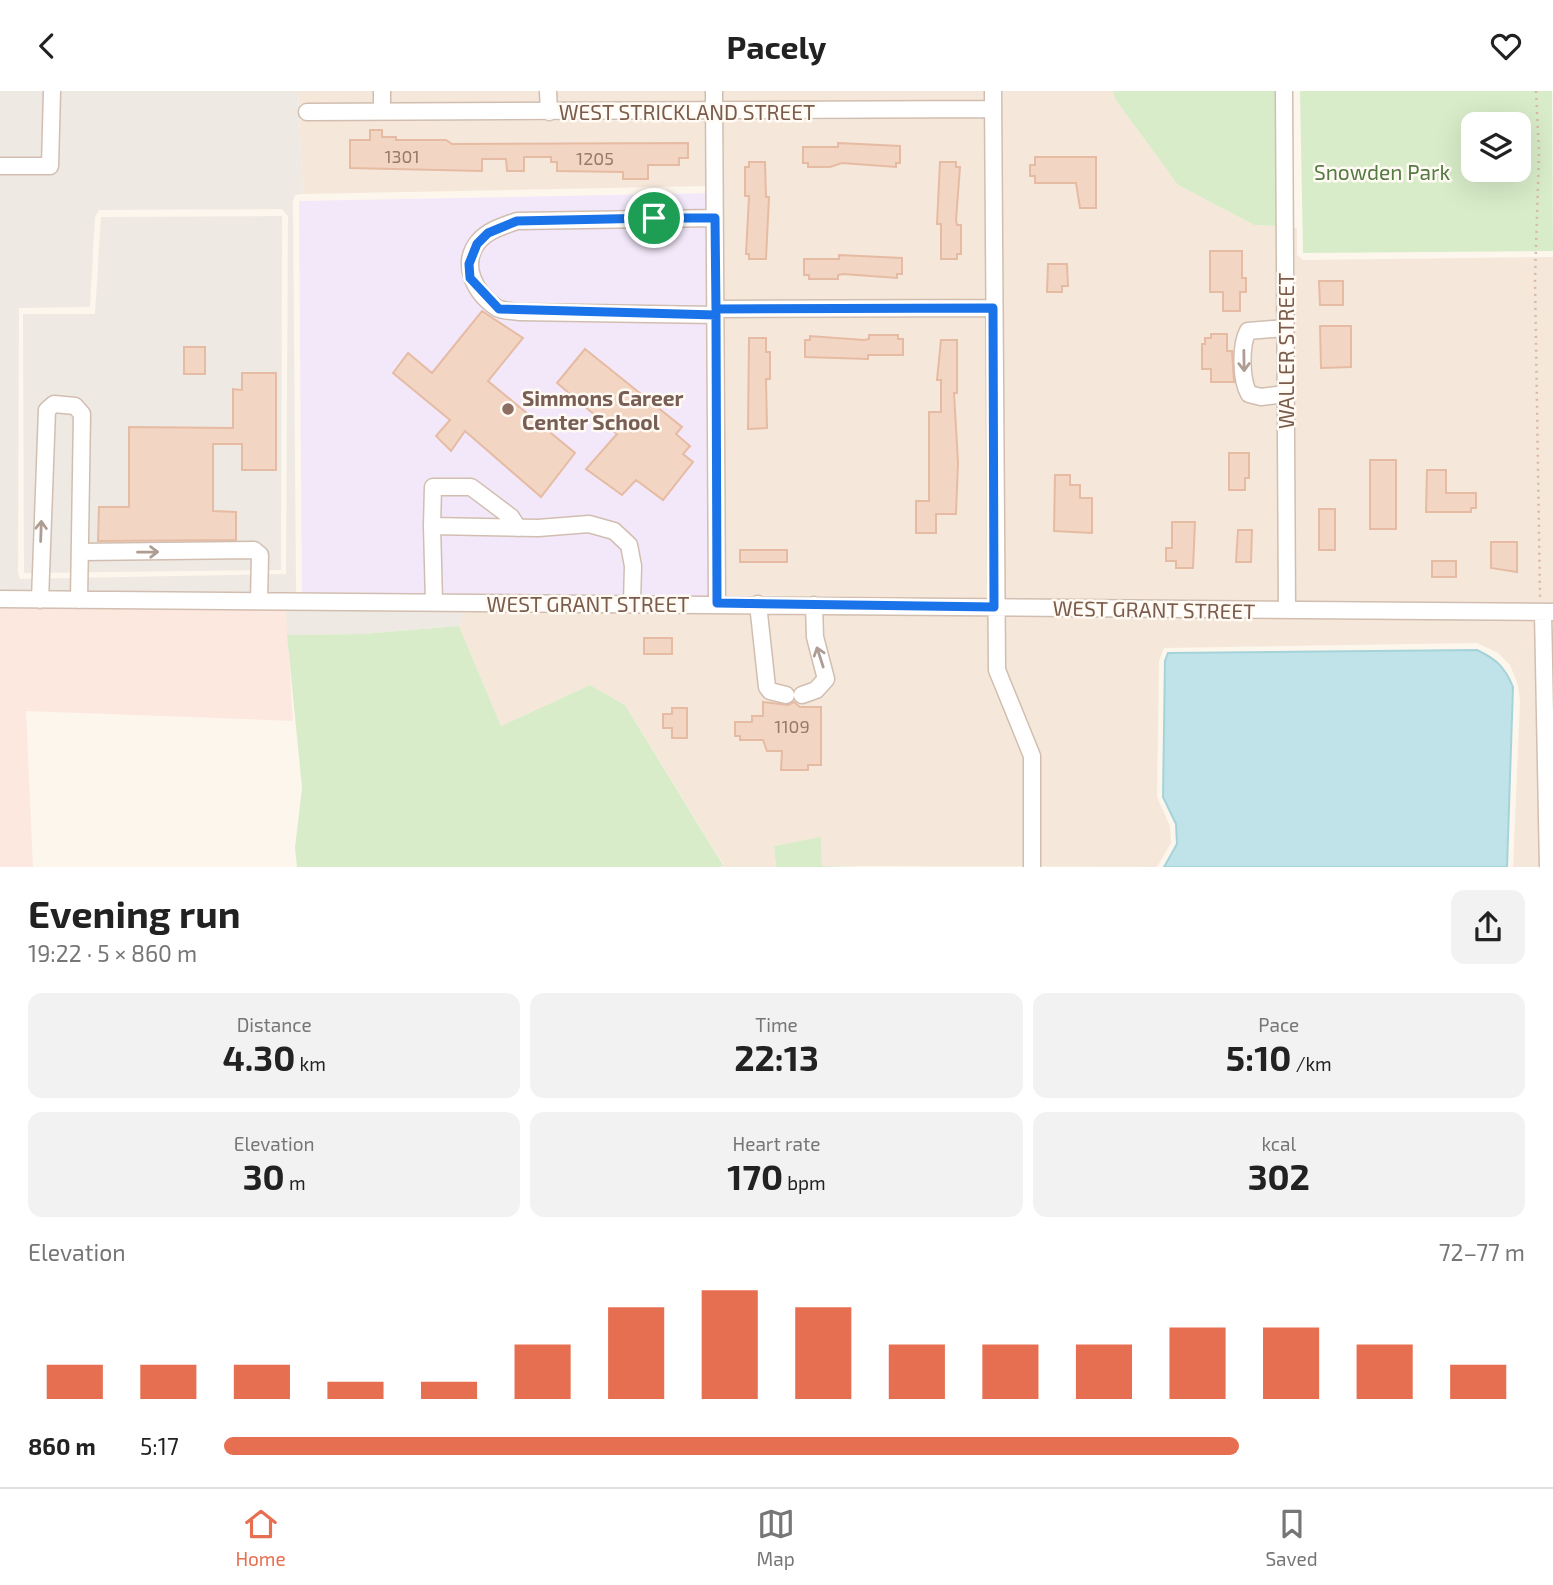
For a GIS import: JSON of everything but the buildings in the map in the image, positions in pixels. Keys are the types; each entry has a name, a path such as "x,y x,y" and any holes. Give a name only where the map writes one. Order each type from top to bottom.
{"street":[{"path":"0,166 50,166 52,91"},
{"path":"382,91 382,111"},
{"path":"548,91 549,112"},
{"path":"715,91 717,603"},
{"path":"992,91 994,607 997,670 1032,756 1032,867"},
{"name":"WALLER STREET","path":"1283,91 1287,610"},
{"name":"WEST STRICKLAND STREET","path":"307,112 715,113 992,109"},
{"path":"715,218 517,221 488,233 477,244 469,264 470,278 499,309 716,312 993,308"},
{"path":"1285,328 1248,331 1244,338 1244,386 1249,394 1261,397 1285,394"},
{"path":"40,600 47,410 54,404 75,406 82,414 79,600"},
{"path":"434,602 433,487 471,487 511,517 518,528"},
{"path":"432,526 518,528 589,524 614,531 629,545 633,566 632,603"},
{"path":"80,552 254,550 260,555 259,601"},
{"name":"WEST GRANT STREET","path":"0,599 717,603 1287,610 1545,608"},
{"path":"758,604 766,687 770,691 794,695 816,690 825,679 815,637 814,605"},
{"path":"1545,608 1548,867"}],"path":[{"path":"1536,91 1539,152 1535,279 1545,608"}],"shaded area":[{"path":"0,91 298,91 303,194 295,195 293,201 296,593 0,591","holes":["282,209 288,216 286,574 20,579 19,308 90,307 95,217 99,210"]},
{"path":"298,91 375,91 375,103 300,104 300,120 708,121 708,186 303,194"},
{"path":"389,91 541,91 541,104 389,103"},
{"path":"555,91 707,91 707,104 556,104"},
{"path":"722,91 985,91 985,101 722,104"},
{"path":"1000,91 1113,91 1115,99 1178,185 1254,225 1277,226 1280,602 1001,599"},
{"path":"985,117 986,300 723,301 722,121"},
{"name":"Simmons Career Center School","path":"715,193 717,603 302,601 299,201"},
{"path":"282,216 281,570 24,573 23,314 95,314 101,217"},
{"path":"1291,227 1297,228 1297,255 1303,260 1553,257 1553,604 1294,602"},
{"path":"986,316 987,599 724,595 723,317"},
{"path":"0,607 286,609 293,721 26,711 33,867 0,867"},
{"path":"286,609 465,610 459,626 362,634 287,635"},
{"path":"465,610 1536,620 1541,867 1513,867 1520,701 1518,685 1510,665 1498,653 1477,643 1164,648 1159,661 1157,797 1170,826 1171,843 1157,867 822,866 821,838 774,846 776,867 721,867 723,864 625,705 590,685 501,726 459,626"}],"green space":[{"path":"1113,91 1276,91 1277,226 1254,225 1178,185 1115,99"},
{"name":"Snowden Park","path":"1300,91 1552,91 1553,251 1303,253"},
{"path":"459,626 501,726 590,685 625,705 723,865 297,867 295,848 302,788 287,635 362,634"},
{"path":"821,837 822,866 858,867 776,867 774,846"}],"water":[{"path":"1477,650 1499,664 1513,687 1507,867 1164,867 1177,844 1176,824 1163,797 1165,661 1168,653"}],"place":[{"name":"Simmons Career Center School","path":"508,409"}],"route":[{"path":"654,218 715,218 716,309 993,308 994,607 717,603 716,315 532,313 499,309 470,278 469,264 477,244 488,233 517,221 654,218"}]}
